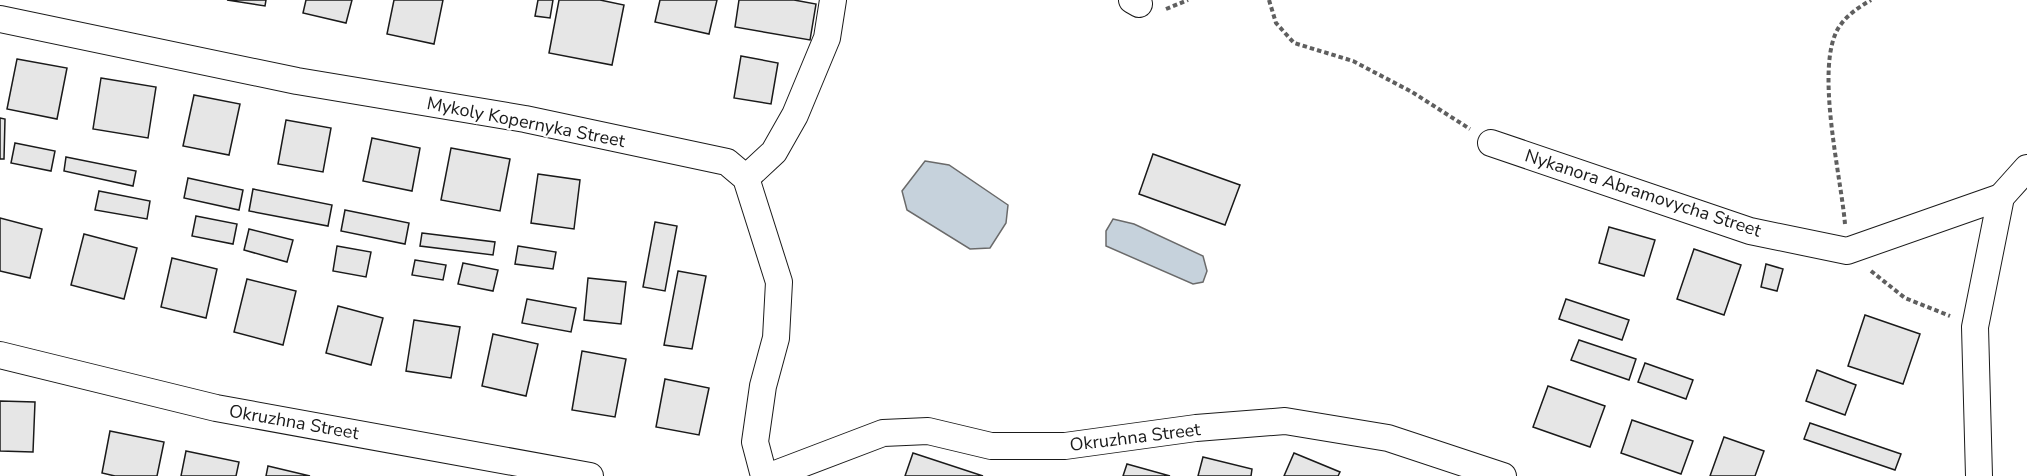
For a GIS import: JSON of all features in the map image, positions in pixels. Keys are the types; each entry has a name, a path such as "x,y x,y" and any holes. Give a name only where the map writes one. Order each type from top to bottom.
{"street":[{"path":"764,476 755,442 763,386 776,338 779,282 746,178 774,152 795,115 827,38 833,0"},
{"name":"Mykoly Kopernyka Street","path":"0,19 297,81 525,119 727,162 746,178"},
{"name":"Nykanora Abramovycha Street","path":"1491,143 1750,231 1847,251"},
{"path":"1847,251 2001,197 2027,168"},
{"path":"1978,476 1975,327 2001,197"},
{"name":"Okruzhna Street","path":"0,355 216,408 590,476"},
{"name":"Okruzhna Street","path":"770,476 883,433 928,431 991,446 1065,446 1196,428 1285,421 1388,438 1503,476"}],"path":[{"path":"1269,0 1276,23 1294,43 1353,61 1412,92 1491,143"},
{"path":"1871,0 1851,13 1838,28 1828,67 1847,251 1905,298 1975,327"}],"shaded area":[{"path":"925,161 949,165 1008,205 1006,223 990,248 970,249 907,210 902,191"},
{"path":"1113,219 1134,224 1203,256 1207,271 1203,282 1193,284 1106,246 1106,231"}],"building":[{"path":"227,0 266,0 265,6"},
{"path":"306,0 352,0 346,23 303,13"},
{"path":"394,0 443,0 434,44 387,34"},
{"path":"538,0 553,0 550,18 535,16"},
{"path":"559,0 600,0 624,5 612,65 549,53"},
{"path":"660,0 717,0 709,34 655,22"},
{"path":"739,0 794,0 816,4 810,40 735,27"},
{"path":"741,56 778,63 771,104 734,98"},
{"path":"17,59 67,68 57,119 7,109"},
{"path":"101,78 156,87 148,138 93,129"},
{"path":"194,95 240,104 229,155 183,146"},
{"path":"0,118 5,119 4,159 0,159"},
{"path":"286,120 331,128 323,172 278,164"},
{"path":"372,138 420,148 412,191 363,181"},
{"path":"15,143 55,151 51,171 11,163"},
{"path":"451,148 510,159 500,211 441,200"},
{"path":"1153,154 1240,185 1225,225 1139,194"},
{"path":"66,157 136,171 133,186 64,171"},
{"path":"538,174 580,180 574,229 531,223"},
{"path":"188,178 243,190 239,210 184,198"},
{"path":"253,189 332,205 328,226 249,211"},
{"path":"99,191 150,201 147,219 95,210"},
{"path":"345,210 409,223 405,244 341,231"},
{"path":"196,216 237,224 233,244 192,236"},
{"path":"0,218 42,229 30,278 0,271"},
{"path":"655,222 677,226 665,291 643,287"},
{"path":"1609,227 1655,240 1644,276 1599,263"},
{"path":"249,229 293,240 287,262 244,250"},
{"path":"422,233 495,242 493,255 420,246"},
{"path":"84,234 137,248 124,299 71,285"},
{"path":"337,246 371,252 366,277 333,271"},
{"path":"518,246 556,252 553,269 515,264"},
{"path":"1694,249 1741,265 1724,315 1677,299"},
{"path":"172,258 217,269 206,318 161,307"},
{"path":"415,260 446,265 443,280 412,275"},
{"path":"463,263 498,270 493,291 458,284"},
{"path":"1766,264 1783,269 1777,291 1761,287"},
{"path":"678,271 706,276 692,349 664,345"},
{"path":"588,278 626,282 621,324 584,320"},
{"path":"247,279 296,291 283,345 234,332"},
{"path":"527,299 576,308 571,332 522,323"},
{"path":"1566,299 1629,320 1622,340 1559,319"},
{"path":"338,306 383,318 371,365 326,353"},
{"path":"1865,315 1920,334 1903,384 1848,366"},
{"path":"414,320 460,327 451,378 406,371"},
{"path":"493,334 538,344 526,396 482,386"},
{"path":"1579,340 1636,359 1629,380 1571,360"},
{"path":"582,351 626,359 615,417 572,410"},
{"path":"1645,363 1693,380 1686,399 1638,382"},
{"path":"1817,370 1856,385 1845,415 1806,401"},
{"path":"665,379 709,388 699,435 656,427"},
{"path":"1548,386 1605,406 1590,447 1533,427"},
{"path":"0,401 35,402 33,452 0,451"},
{"path":"1632,420 1693,441 1681,474 1621,453"},
{"path":"1810,423 1901,454 1895,470 1804,439"},
{"path":"110,431 164,442 157,476 115,476 102,473"},
{"path":"1724,437 1764,451 1755,476 1710,476"},
{"path":"186,451 239,462 236,476 181,476"},
{"path":"913,453 983,476 905,476"},
{"path":"1294,453 1340,472 1338,476 1284,476"},
{"path":"1203,457 1252,469 1251,476 1198,476"},
{"path":"1127,464 1170,476 1123,476"},
{"path":"268,466 310,476 266,476"}]}
